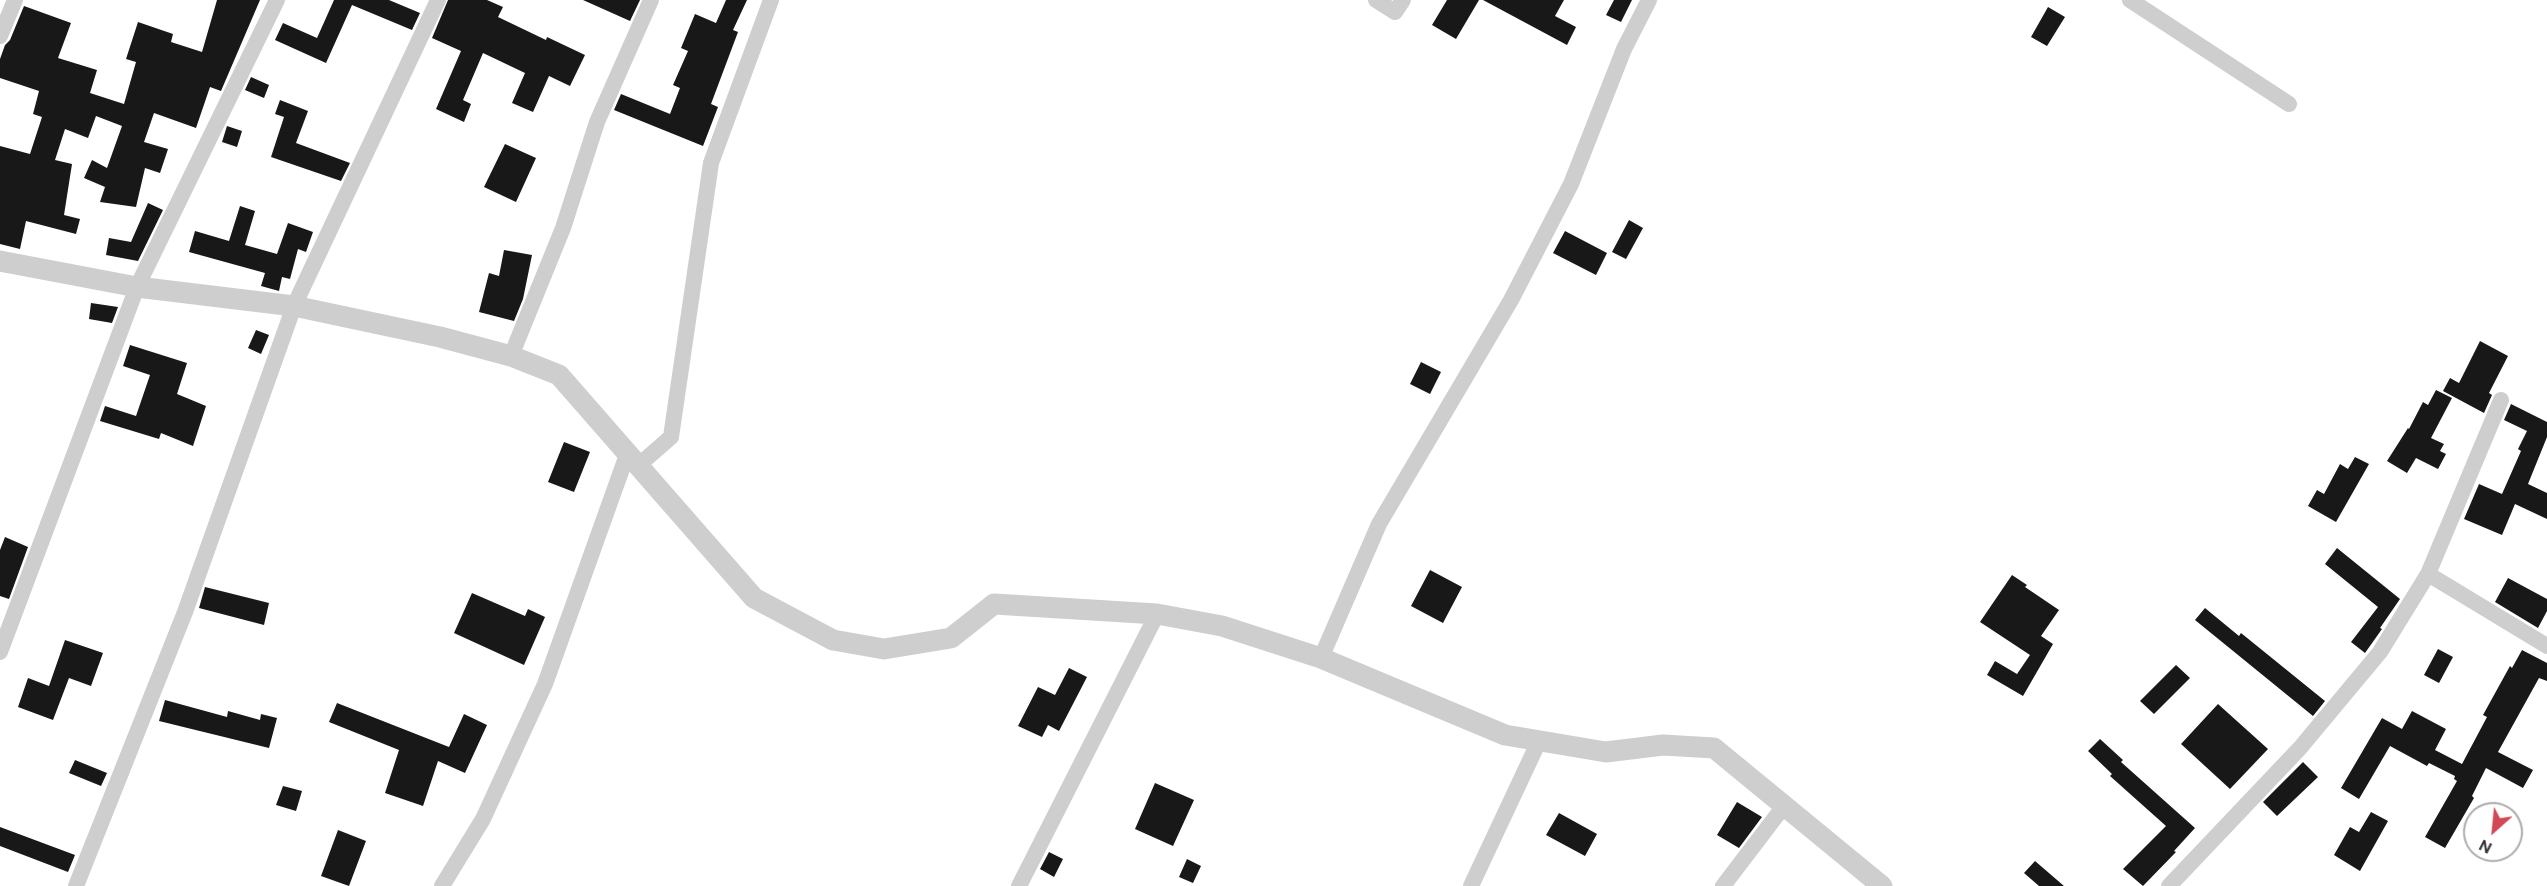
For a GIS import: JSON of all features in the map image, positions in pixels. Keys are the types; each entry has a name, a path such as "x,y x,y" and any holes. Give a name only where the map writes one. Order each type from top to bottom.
{"street":[{"path":"0,36 15,0"},
{"path":"0,652 137,287 277,0"},
{"path":"76,886 185,612 294,306 438,0"},
{"path":"511,356 563,228 597,122 651,0"},
{"path":"442,886 483,819 545,684 634,459 671,437 711,164 771,0"},
{"path":"1376,0 1395,12 1403,0"},
{"path":"2130,0 2289,104"},
{"path":"1321,658 1379,524 1511,300 1571,184 1645,1"},
{"path":"0,261 137,287 294,306 440,337 511,356 559,375 754,598 833,640 884,649 951,638 994,604 1156,614 1222,626 1321,658 1505,735 1606,752 1663,746 1714,748 1882,886"},
{"path":"2169,886 2300,748 2380,652 2428,574 2501,400"},
{"path":"2428,574 2547,646"},
{"path":"1019,886 1156,614"},
{"path":"1471,886 1539,741"},
{"path":"1723,886 1785,806"}],"building":[{"path":"217,0 260,0 221,91 210,87 196,128 154,113 144,142 168,149 160,173 145,168 136,207 100,202 105,187 84,178 92,160 107,168 122,126 96,116 88,138 65,129 55,160 72,164 64,215 80,219 76,234 26,221 20,249 0,244 0,146 30,154 42,117 33,114 39,91 0,78 0,59 24,6 71,23 58,58 97,70 90,93 124,104 136,62 126,59 138,22 173,34 171,42 202,52"},
{"path":"334,0 389,0 420,13 412,30 352,5 326,63 275,40 283,23 317,38"},
{"path":"448,0 487,0 503,7 498,17 546,40 547,37 585,55 570,86 549,76 533,112 512,103 525,73 483,53 463,100 471,104 464,122 436,109 461,51 432,38"},
{"path":"583,0 640,0 630,21"},
{"path":"726,0 747,0 733,30 738,32 711,104 718,107 703,146 614,110 621,94 670,114 680,88 673,85 688,51 681,48 695,14 716,23"},
{"path":"1447,0 1479,0 1456,39 1432,25"},
{"path":"1483,0 1564,0 1555,16 1576,27 1567,45"},
{"path":"1614,0 1632,0 1621,22 1606,15"},
{"path":"2048,7 2065,17 2047,46 2031,37"},
{"path":"251,77 269,85 264,98 245,90"},
{"path":"280,100 308,111 296,143 350,163 341,181 271,157 284,117 275,114"},
{"path":"227,126 242,131 237,147 222,142"},
{"path":"505,144 536,158 516,202 484,187"},
{"path":"148,203 163,210 138,261 106,255 109,238 131,242"},
{"path":"240,206 255,211 245,245 277,254 288,223 313,232 306,252 298,249 290,279 282,277 279,291 261,286 265,273 189,252 195,231 229,241"},
{"path":"1629,220 1643,228 1626,259 1612,252"},
{"path":"1565,231 1607,253 1596,275 1553,253"},
{"path":"504,250 532,255 523,299 514,321 479,312 489,273 499,276"},
{"path":"91,303 118,307 112,323 89,319"},
{"path":"256,330 269,335 261,354 248,348"},
{"path":"2480,341 2508,356 2489,393 2492,395 2484,413 2443,391 2450,378 2459,383"},
{"path":"130,345 187,363 177,394 206,406 193,446 161,433 159,439 100,421 105,406 136,416 150,375 123,366"},
{"path":"1421,362 1441,372 1430,394 1410,384"},
{"path":"2436,390 2452,398 2431,438 2444,444 2440,451 2446,454 2438,469 2416,458 2407,473 2387,461 2409,429 2423,402 2428,405"},
{"path":"2511,404 2547,422 2547,437 2528,484 2547,493 2547,519 2515,504 2502,535 2464,519 2479,484 2502,494 2521,451 2518,449 2527,431 2504,420"},
{"path":"564,442 590,452 574,492 548,482"},
{"path":"2355,457 2369,464 2336,522 2308,506 2317,490 2324,494 2340,464 2348,469"},
{"path":"5,537 28,547 9,599 0,596 0,550"},
{"path":"2337,548 2400,599 2365,653 2351,642 2378,607 2325,564"},
{"path":"1430,570 1462,587 1443,623 1411,606"},
{"path":"2012,575 2027,585 2025,587 2059,610 2041,636 2053,644 2023,696 1987,675 1995,661 2017,674 2030,655 1980,622"},
{"path":"2508,578 2547,599 2547,611 2538,628 2495,602"},
{"path":"205,587 269,603 264,625 199,608"},
{"path":"472,593 525,616 528,609 545,617 524,665 454,633"},
{"path":"2205,608 2239,636 2241,633 2325,701 2313,716 2195,620"},
{"path":"65,640 103,653 91,686 69,678 53,720 18,707 28,678 49,686"},
{"path":"2438,649 2453,657 2439,683 2424,675"},
{"path":"2522,650 2547,663 2547,681 2539,678 2498,752 2533,770 2523,788 2486,768 2472,796 2474,798 2472,802 2463,802 2463,817 2445,848 2425,837 2457,781 2454,779 2455,776 2429,763 2427,766 2390,746 2359,799 2341,788 2382,718 2402,729 2412,711 2446,729 2435,750 2462,764 2487,717 2483,715 2510,666 2512,668"},
{"path":"2176,665 2190,678 2154,714 2140,701"},
{"path":"1069,668 1087,677 1059,731 1048,725 1042,737 1018,726 1038,687 1055,695"},
{"path":"165,700 227,717 228,711 260,720 261,714 277,718 269,748 159,721"},
{"path":"337,703 449,747 464,714 487,725 465,773 438,761 423,806 385,793 399,750 329,722"},
{"path":"2218,704 2268,749 2230,789 2181,744"},
{"path":"2100,739 2123,760 2121,762 2195,828 2174,851 2176,852 2143,886 2123,869 2166,826 2110,776 2112,774 2088,751"},
{"path":"75,760 107,773 101,786 69,773"},
{"path":"2303,762 2318,777 2277,816 2263,802"},
{"path":"1155,783 1194,800 1173,846 1135,829"},
{"path":"283,786 302,791 296,811 276,805"},
{"path":"1737,802 1762,817 1739,848 1717,835"},
{"path":"2371,812 2388,821 2360,871 2334,855 2350,827 2359,832"},
{"path":"1559,813 1597,834 1585,856 1546,835"},
{"path":"0,827 75,855 68,872 0,846"},
{"path":"338,830 366,841 349,886 321,876"},
{"path":"1049,852 1063,859 1054,877 1040,869"},
{"path":"1187,859 1201,866 1193,883 1179,877"},
{"path":"2035,861 2064,886 2039,886 2024,873"}]}
